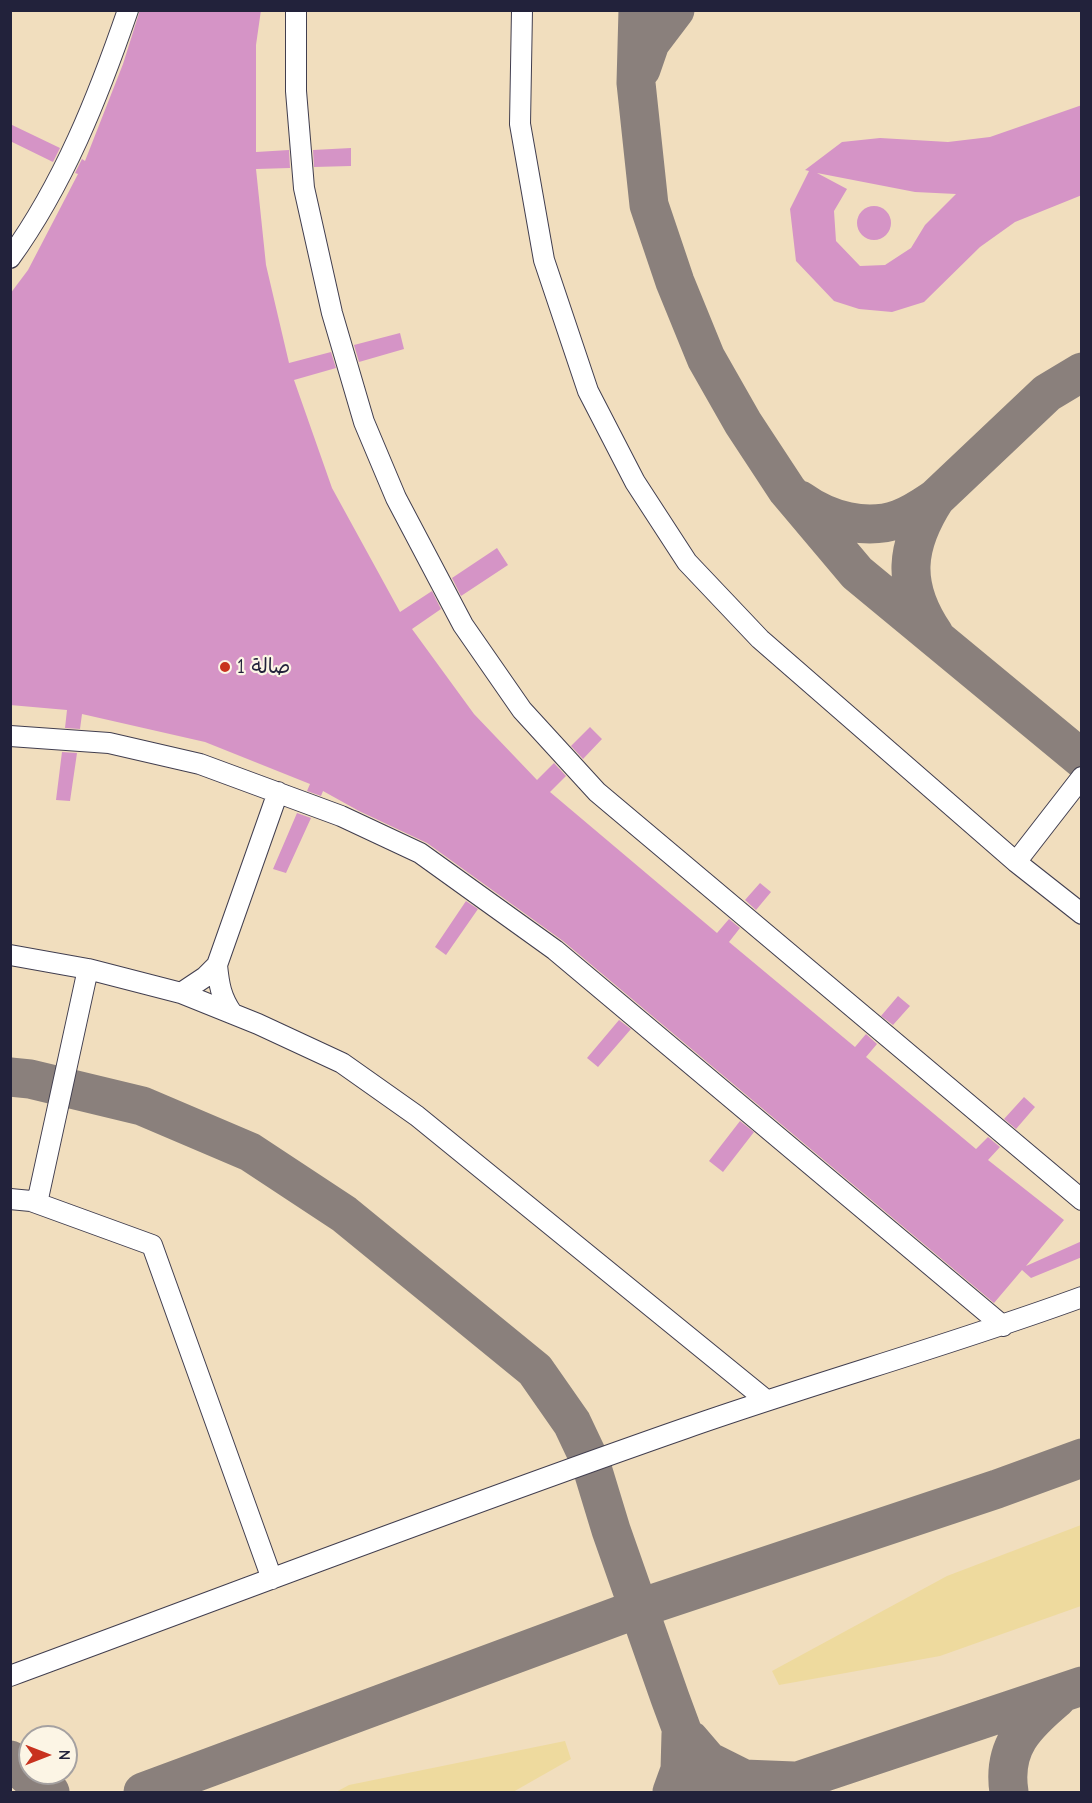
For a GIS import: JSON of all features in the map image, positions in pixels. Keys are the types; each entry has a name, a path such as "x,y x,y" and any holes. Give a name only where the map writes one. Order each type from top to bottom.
{"lane":[{"path":"10,258 33,226 86,124 128,10"},
{"path":"297,10 297,91 304,188 332,313 364,422 396,498 463,626 522,710 597,792 1082,1200"},
{"path":"522,10 520,124 544,260 588,390 635,482 687,562 760,639 1016,862 1082,914"},
{"path":"10,735 109,743 200,764 341,816 420,853 555,950 1003,1326"},
{"path":"1016,862 1082,777"},
{"path":"232,1013 224,1001 218,982 217,965 278,792"},
{"path":"10,955 88,969 181,993 232,1013 342,1063 417,1116 766,1400"},
{"path":"181,993 206,977 217,965"},
{"path":"37,1203 88,969"},
{"path":"10,1198 37,1203 152,1245 272,1580"},
{"path":"10,1677 590,1461 766,1400 1003,1326 1082,1297"}],"sand":[{"path":"1081,1525 1081,1606 940,1656 779,1685 772,1671 947,1576"},
{"path":"565,1741 571,1759 513,1792 336,1792 349,1785"}],"building":[{"name":"صالة 1","path":"140,10 261,10 256,45 256,152 289,150 290,168 256,169 266,265 289,363 331,352 336,368 294,380 332,488 400,612 432,591 441,609 412,629 474,714 537,780 554,763 566,776 550,792 717,933 729,919 740,928 729,942 855,1047 866,1034 877,1044 866,1057 976,1149 988,1137 1000,1147 988,1160 1064,1220 1026,1266 1082,1241 1082,1257 1031,1278 1022,1270 994,1303 563,941 427,843 323,791 321,796 307,791 310,784 205,742 82,714 80,729 65,728 67,710 10,705 10,294 28,270 78,174 75,173 82,159 85,161 123,64"},
{"path":"1082,105 1082,195 1015,222 980,247 924,302 892,312 859,309 834,301 796,261 790,209 809,171 805,170 842,142 880,138 948,142 990,137","holes":["817,173 915,192 956,194 925,225 911,248 885,265 860,266 836,241 834,211 847,189"]},
{"path":"10,124 60,148 53,162 10,141"},
{"path":"351,148 351,166 314,167 313,150"},
{"path":"874,206 886,211 891,223 886,235 874,240 862,235 857,223 862,211"},
{"path":"400,333 404,349 359,362 354,345"},
{"path":"497,548 508,565 461,596 452,578"},
{"path":"590,727 602,739 583,759 571,746"},
{"path":"62,752 77,753 70,801 56,800"},
{"path":"297,813 311,818 286,873 273,869"},
{"path":"760,883 771,892 756,910 745,900"},
{"path":"466,901 478,909 446,955 435,947"},
{"path":"898,996 910,1006 893,1025 881,1016"},
{"path":"619,1020 631,1029 598,1067 587,1058"},
{"path":"1024,1097 1035,1107 1016,1129 1004,1119"},
{"path":"740,1121 754,1132 723,1172 709,1161"}],"taxiway":[{"path":"638,10 636,83 649,205 675,282 706,358 743,423 787,490 857,573 1082,759"},
{"path":"641,69 650,43 675,10"},
{"path":"934,634 916,599 911,566 918,533 936,498 1047,393 1082,372"},
{"path":"800,500 835,518 848,522 874,524 904,517 936,498"},
{"path":"10,1077 30,1079 142,1106 250,1152 344,1214 535,1370 572,1423 590,1461 611,1530 697,1771 713,1792"},
{"path":"143,1792 637,1609 997,1489 1082,1458"},
{"path":"765,1792 1082,1686"},
{"path":"1009,1792 1009,1762 1018,1738 1057,1698"},
{"path":"672,1792 680,1770 681,1734"},
{"path":"690,1740 708,1761 744,1779 794,1781"},
{"path":"10,1760 50,1792"}],"place":[{"name":"صالة 1","path":"225,667"}]}
